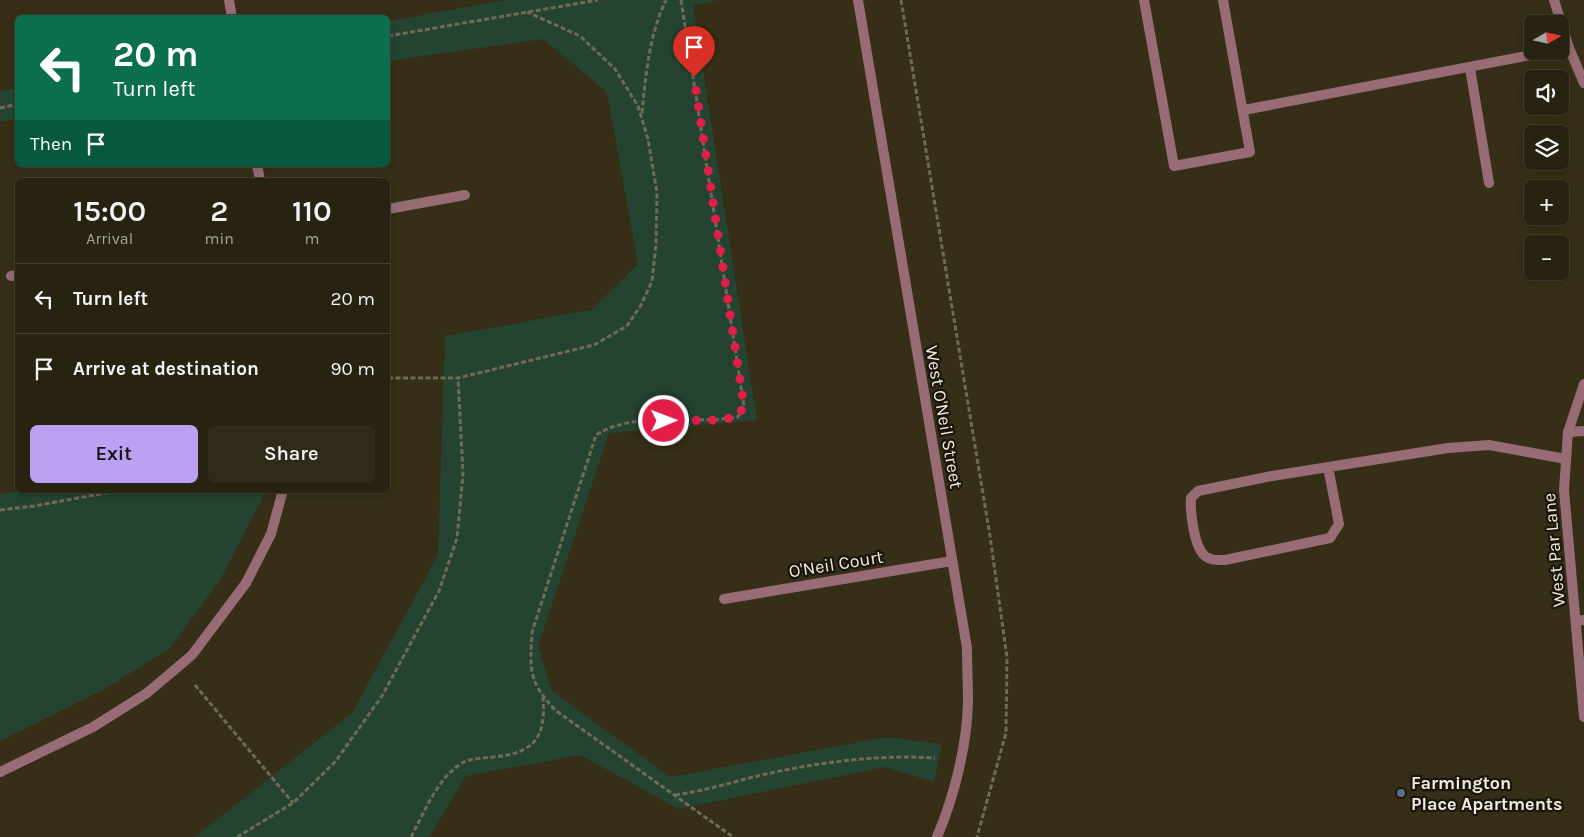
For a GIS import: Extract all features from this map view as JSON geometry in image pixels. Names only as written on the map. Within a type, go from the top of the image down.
[{"type":"street","points":[[229,0],[232,15]]},
{"type":"street","name":"West O'Neil Street","points":[[858,0],[967,648],[968,704],[961,754],[949,808],[937,837]]},
{"type":"street","points":[[1144,0],[1174,166],[1250,152],[1223,0]]},
{"type":"street","points":[[1554,0],[1557,15]]},
{"type":"street","points":[[1244,110],[1524,57]]},
{"type":"street","points":[[1569,58],[1584,83]]},
{"type":"street","points":[[1470,68],[1490,183]]},
{"type":"street","points":[[390,208],[465,195]]},
{"type":"street","name":"West Par Lane","points":[[1584,384],[1568,432],[1564,490],[1580,620],[1584,717]]},
{"type":"street","points":[[1568,432],[1584,431]]},
{"type":"street","points":[[1328,467],[1339,524],[1330,538],[1224,560],[1212,560],[1205,557],[1198,548],[1190,509],[1190,498],[1198,491],[1328,467],[1448,448],[1489,445],[1566,459]]},
{"type":"street","points":[[0,772],[93,727],[147,693],[192,655],[246,583],[271,534],[282,493]]},
{"type":"street","name":"O'Neil Court","points":[[724,599],[952,561]]},
{"type":"path","points":[[390,36],[598,0]]},
{"type":"path","points":[[642,117],[648,55],[657,20],[666,0]]},
{"type":"path","points":[[682,0],[744,406],[738,416],[722,420],[626,422],[608,427],[596,435],[532,632],[530,666],[538,690],[555,710],[733,837]]},
{"type":"path","points":[[901,0],[990,536],[1007,657],[1006,733],[977,837]]},
{"type":"path","points":[[390,378],[458,378],[594,345],[627,326],[641,304],[652,281],[656,244],[657,193],[648,139],[638,106],[615,69],[580,36],[527,12]]},
{"type":"path","points":[[0,108],[15,105]]},
{"type":"path","points":[[237,837],[293,803],[335,762],[382,696],[439,591],[457,538],[463,474],[458,378]]},
{"type":"path","points":[[0,510],[106,493]]},
{"type":"path","points":[[196,685],[293,803]]},
{"type":"path","points":[[411,837],[437,791],[451,773],[464,762],[520,753],[532,745],[541,732],[543,724],[543,696]]},
{"type":"path","points":[[674,795],[715,788],[793,769],[847,761],[902,756],[936,758]]},
{"type":"green space","points":[[505,0],[719,0],[693,5],[757,420],[609,433],[538,646],[552,691],[670,777],[887,737],[942,744],[934,782],[885,767],[679,809],[580,755],[466,776],[429,837],[195,837],[352,713],[438,555],[445,336],[591,310],[638,264],[607,92],[543,39],[390,61],[390,21]]},
{"type":"green space","points":[[15,88],[15,119],[0,122],[0,91]]},
{"type":"green space","points":[[15,492],[263,493],[262,499],[220,580],[170,648],[105,689],[0,741],[0,494]]},
{"type":"place","name":"Farmington Place Apartments","points":[[1401,793]]},
{"type":"route","points":[[664,421],[722,420],[738,416],[744,406],[694,77]]}]
